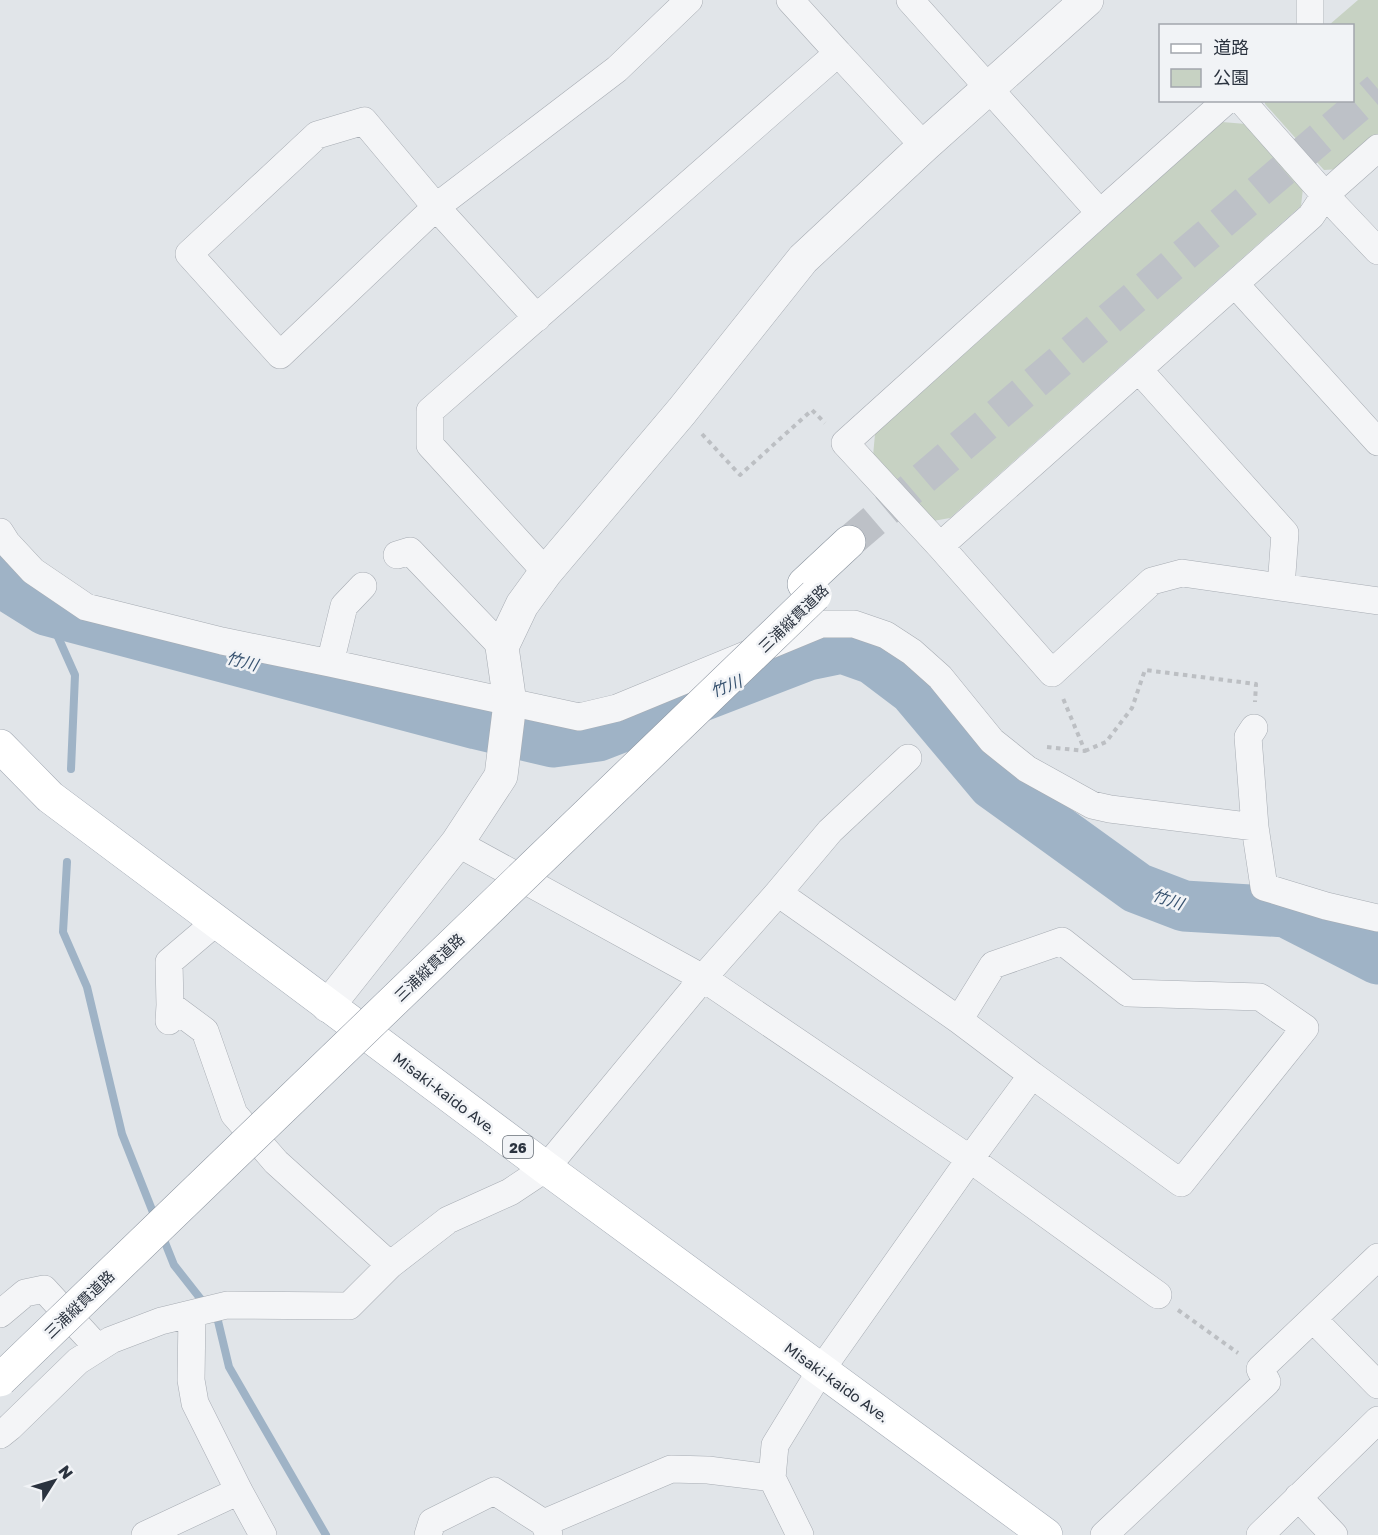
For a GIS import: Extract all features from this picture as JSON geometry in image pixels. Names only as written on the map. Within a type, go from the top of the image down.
[{"type":"main road","name":"三浦縦貫道路","points":[[0,1358],[855,548]]},
{"type":"main road","name":"三浦縦貫道路","points":[[0,1380],[809,590]]},
{"type":"main road","name":"Misaki-kaido Ave.","points":[[0,746],[50,797],[546,1168],[1046,1535]]},
{"type":"street","points":[[537,318],[436,207],[364,121],[317,135],[189,254],[280,355],[436,207],[617,69],[689,0]]},
{"type":"street","points":[[790,0],[924,147]]},
{"type":"street","points":[[910,0],[1100,213]]},
{"type":"street","points":[[328,1006],[457,843],[501,776],[510,703],[502,647],[522,605],[546,572],[681,411],[803,259],[1087,0]]},
{"type":"street","points":[[1310,0],[1310,24]]},
{"type":"street","points":[[546,572],[430,445],[429,411],[838,53]]},
{"type":"street","points":[[1225,102],[845,443],[1052,673],[1152,581],[1182,573],[1378,601]]},
{"type":"street","points":[[1244,102],[1325,195],[1378,250]]},
{"type":"street","points":[[940,546],[1311,216],[1325,195],[1378,148]]},
{"type":"street","points":[[1235,284],[1378,442]]},
{"type":"street","points":[[1139,370],[1285,533],[1281,587]]},
{"type":"street","points":[[0,532],[33,571],[86,607],[222,641],[579,717],[617,708],[821,624],[854,624],[886,635],[912,652],[940,677],[992,741],[1027,769],[1092,805],[1255,827]]},
{"type":"street","points":[[397,555],[410,551],[502,647]]},
{"type":"street","points":[[330,663],[344,606],[363,586]]},
{"type":"street","points":[[1254,728],[1248,737],[1255,827],[1264,887],[1326,906],[1378,918]]},
{"type":"street","points":[[0,1435],[78,1361],[111,1340],[161,1321],[226,1305],[349,1306],[390,1265],[448,1220],[510,1192],[546,1168],[703,978],[830,831],[908,758]]},
{"type":"street","points":[[457,843],[703,978],[970,1159],[1158,1295]]},
{"type":"street","points":[[778,893],[959,1020],[1181,1183],[1305,1028],[1260,997],[1128,993],[1062,941],[993,965],[959,1020]]},
{"type":"street","points":[[216,922],[169,962],[170,1015],[205,1031],[234,1114],[276,1162],[390,1265]]},
{"type":"street","points":[[800,1535],[772,1478],[775,1445],[821,1370],[1032,1075]]},
{"type":"street","points":[[1104,1535],[1267,1382],[1260,1369],[1378,1257]]},
{"type":"street","points":[[0,1314],[25,1293],[44,1289],[98,1348]]},
{"type":"street","points":[[192,1314],[191,1380],[195,1403],[263,1535]]},
{"type":"street","points":[[1313,1319],[1378,1385]]},
{"type":"street","points":[[1260,1535],[1378,1420]]},
{"type":"street","points":[[428,1535],[432,1522],[494,1491],[546,1529],[671,1469],[708,1470],[772,1478]]},
{"type":"street","points":[[146,1535],[239,1491]]},
{"type":"street","points":[[1298,1497],[1334,1535]]},
{"type":"path","points":[[681,411],[740,475],[812,410],[845,443]]},
{"type":"path","points":[[1038,746],[1085,751],[1106,742],[1132,708],[1145,670],[1257,684]]},
{"type":"path","points":[[1052,673],[1085,751]]},
{"type":"path","points":[[1158,1295],[1260,1369]]},
{"type":"green space","points":[[1358,0],[1378,0],[1378,137],[1341,169],[1324,170],[1265,102],[1354,102],[1354,24],[1330,24]]},
{"type":"green space","points":[[1222,122],[1246,124],[1303,188],[1301,206],[950,518],[933,521],[873,456],[875,434]]},
{"type":"waterway","name":"竹川","points":[[0,577],[11,588],[46,610],[553,742],[598,736],[808,655],[842,648],[873,659],[914,690],[993,784],[1137,888],[1184,906],[1286,912],[1378,959]]},
{"type":"waterway","points":[[46,610],[75,675],[71,769]]},
{"type":"waterway","points":[[67,862],[63,932],[87,987],[122,1134],[156,1220]]},
{"type":"waterway","points":[[162,1235],[174,1265],[218,1321],[229,1367],[326,1535]]},
{"type":"tunnel","points":[[849,542],[1378,89]]}]
